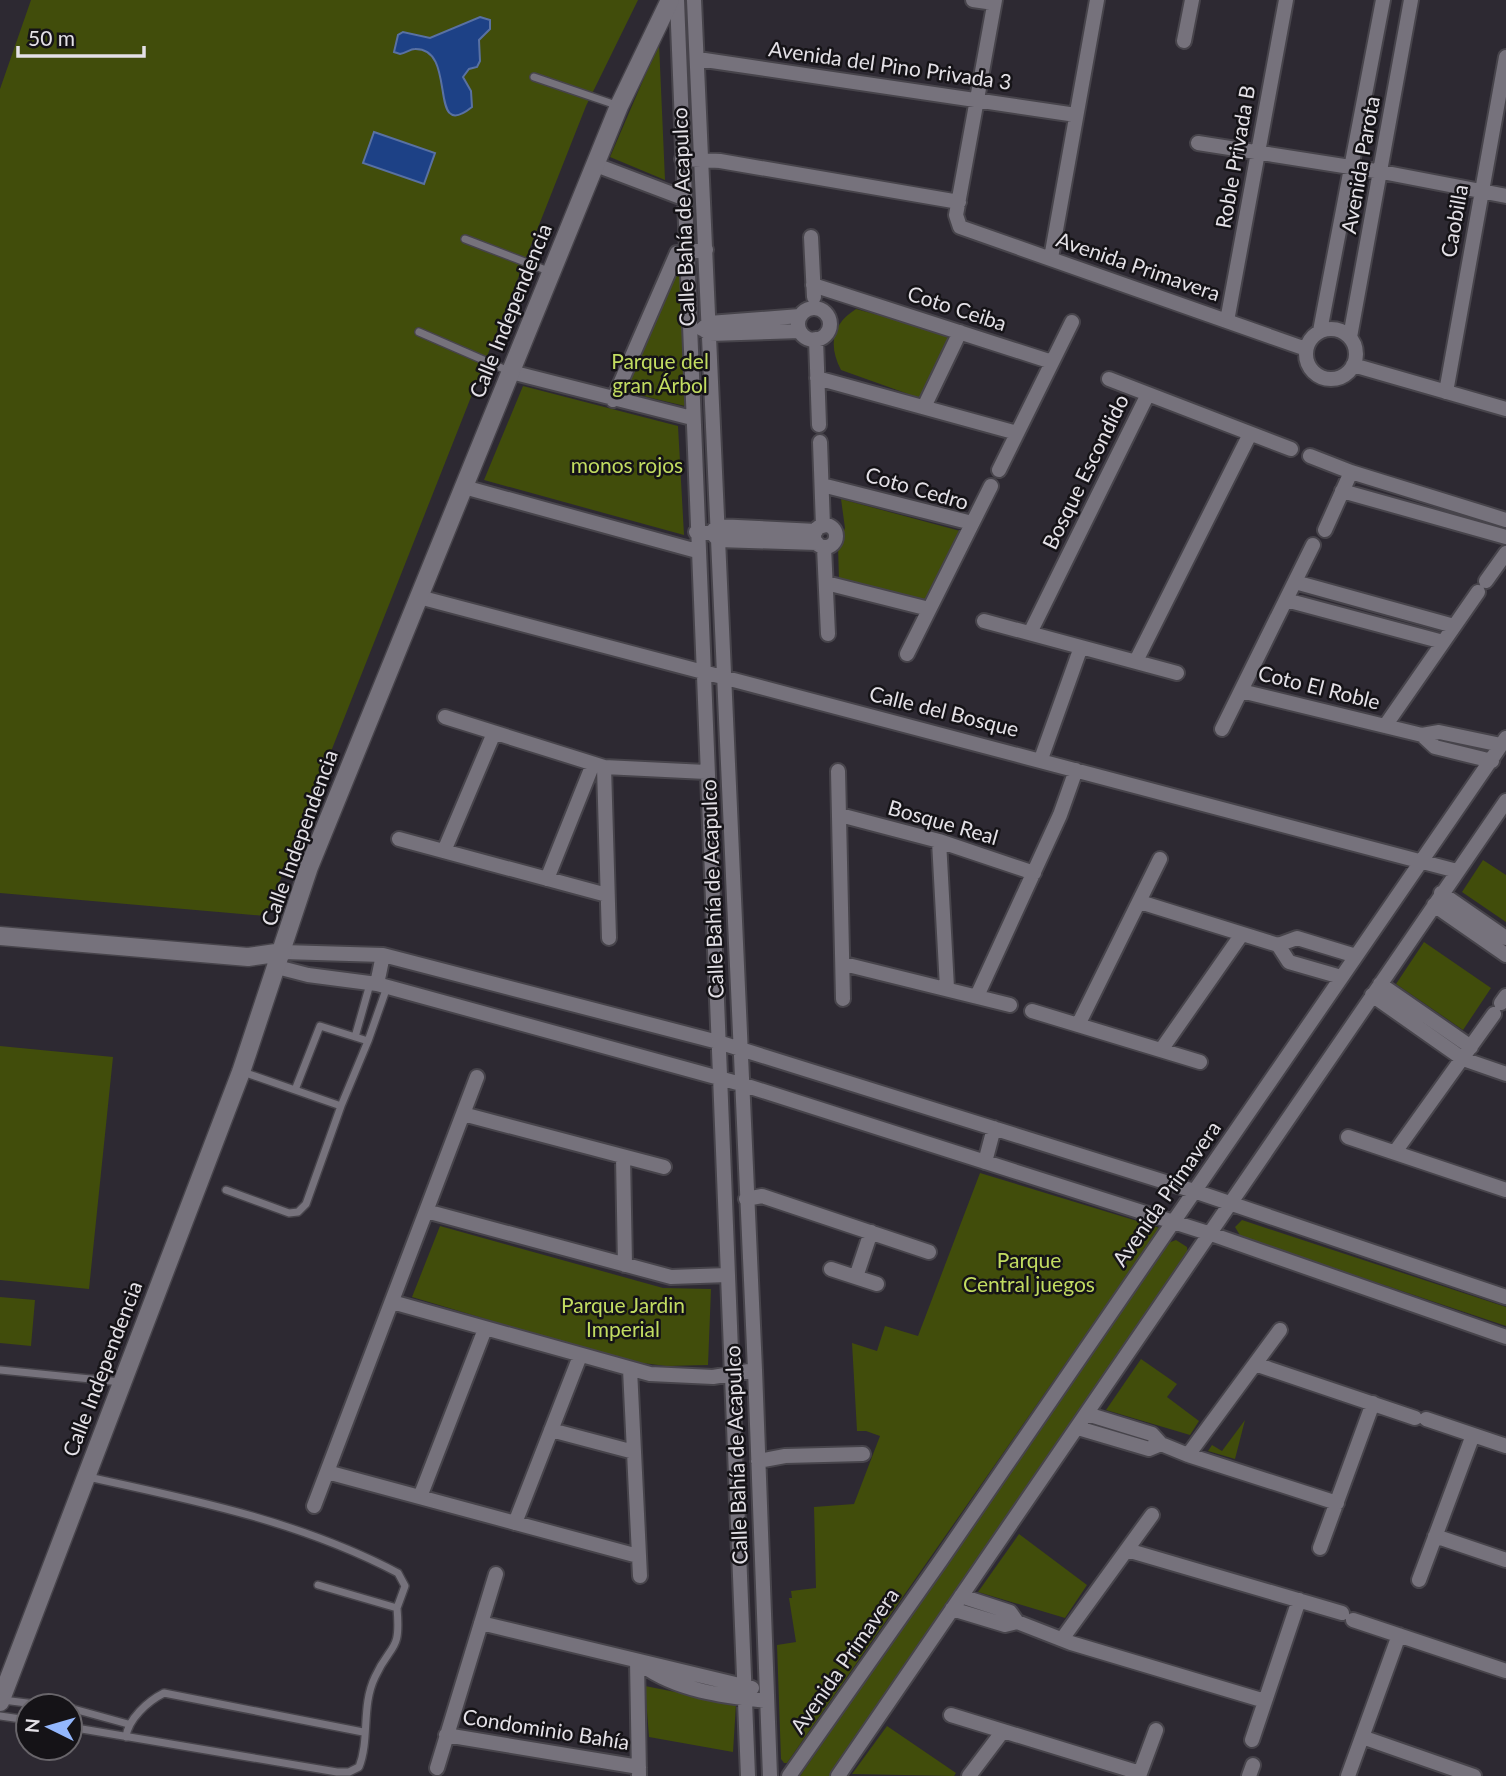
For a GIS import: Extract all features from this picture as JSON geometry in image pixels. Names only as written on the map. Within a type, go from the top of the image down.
[{"type":"street","name":"Calle Independencia","points":[[0,1706],[85,1476],[241,1072],[309,867],[619,106],[670,0]]},
{"type":"street","name":"Calle Bahía de Acapulco","points":[[677,0],[685,251],[702,329],[725,678],[770,1776]]},
{"type":"street","name":"Calle Bahía de Acapulco","points":[[694,0],[706,250],[702,329],[692,418],[748,1776]]},
{"type":"street","points":[[681,159],[702,160],[959,202],[994,2],[973,0]]},
{"type":"street","points":[[1051,258],[1097,0]]},
{"type":"street","points":[[1184,41],[1192,0]]},
{"type":"street","name":"Roble Privada B","points":[[1227,321],[1286,0]]},
{"type":"street","name":"Avenida Parota","points":[[1320,331],[1353,167],[1382,0]]},
{"type":"street","name":"Avenida Parota","points":[[1350,337],[1411,0]]},
{"type":"street","name":"Caobilla","points":[[1446,392],[1506,57]]},
{"type":"street","name":"Avenida del Pino Privada 3","points":[[698,59],[1076,115]]},
{"type":"street","points":[[1198,143],[1353,167],[1506,196]]},
{"type":"street","points":[[596,165],[683,198]]},
{"type":"street","name":"Avenida Primavera","points":[[959,202],[957,222],[960,227],[1306,349]]},
{"type":"street","name":"Coto Ceiba","points":[[811,237],[814,291],[849,295],[1052,362]]},
{"type":"street","points":[[613,400],[677,253],[706,250]]},
{"type":"street","points":[[825,312],[849,295]]},
{"type":"street","points":[[800,324],[812,307],[825,312]]},
{"type":"street","points":[[800,324],[807,338],[816,340],[830,328],[825,312]]},
{"type":"street","points":[[999,470],[1072,322]]},
{"type":"street","points":[[702,329],[800,324]]},
{"type":"street","points":[[1336,329],[1350,337],[1356,351],[1353,365],[1338,378],[1328,379],[1310,369],[1306,349],[1311,338],[1320,331],[1336,329]]},
{"type":"street","points":[[924,407],[960,331]]},
{"type":"street","points":[[816,340],[819,425]]},
{"type":"street","points":[[1353,365],[1506,409]]},
{"type":"street","points":[[511,372],[692,418]]},
{"type":"street","points":[[817,378],[1017,433]]},
{"type":"street","points":[[1109,379],[1148,394]]},
{"type":"street","name":"Bosque Escondido","points":[[1030,634],[1148,394],[1291,449]]},
{"type":"street","points":[[1136,661],[1250,433]]},
{"type":"street","points":[[820,442],[820,537],[826,583],[828,634]]},
{"type":"street","points":[[1310,456],[1351,472],[1506,520]]},
{"type":"street","points":[[1325,530],[1351,472]]},
{"type":"street","name":"Coto Cedro","points":[[822,485],[972,523],[907,654]]},
{"type":"street","points":[[972,523],[990,486]]},
{"type":"street","points":[[464,487],[697,551]]},
{"type":"street","points":[[1342,491],[1506,537]]},
{"type":"street","points":[[696,532],[820,537]]},
{"type":"street","name":"Coto El Roble","points":[[1313,545],[1241,691],[1422,735],[1439,732],[1504,742]]},
{"type":"street","points":[[1385,726],[1506,553]]},
{"type":"street","points":[[1295,582],[1454,626]]},
{"type":"street","points":[[826,583],[929,609]]},
{"type":"street","name":"Calle del Bosque","points":[[419,597],[1041,759],[1457,871]]},
{"type":"street","points":[[1286,600],[1443,642]]},
{"type":"street","points":[[984,621],[1177,673]]},
{"type":"street","points":[[1041,759],[1081,647]]},
{"type":"street","points":[[1222,729],[1241,691]]},
{"type":"street","points":[[445,717],[598,766],[706,772]]},
{"type":"street","points":[[444,851],[494,733]]},
{"type":"street","name":"Coto El Roble","points":[[1422,735],[1435,747],[1492,761]]},
{"type":"street","name":"Avenida Primavera","points":[[789,1776],[1504,742]]},
{"type":"street","points":[[547,879],[598,766]]},
{"type":"street","points":[[598,766],[609,938]]},
{"type":"street","points":[[977,996],[1034,873],[1076,770]]},
{"type":"street","points":[[838,771],[843,999]]},
{"type":"street","points":[[838,1776],[1506,801]]},
{"type":"street","name":"Bosque Real","points":[[839,815],[939,841],[1034,873]]},
{"type":"street","points":[[399,839],[607,895]]},
{"type":"street","points":[[939,841],[947,988]]},
{"type":"street","points":[[1078,1025],[1160,859]]},
{"type":"street","points":[[1438,899],[1506,938]]},
{"type":"street","points":[[1438,899],[1506,955]]},
{"type":"street","points":[[1140,902],[1278,945],[1297,938],[1356,956]]},
{"type":"street","points":[[1161,1050],[1242,934]]},
{"type":"street","points":[[0,936],[280,960],[383,955],[740,1048],[1194,1191],[1506,1297]]},
{"type":"street","points":[[1278,945],[1289,962],[1342,977]]},
{"type":"street","points":[[378,984],[383,955]]},
{"type":"street","points":[[280,960],[308,975],[378,984],[741,1084],[1211,1234],[1506,1336]]},
{"type":"street","points":[[844,964],[1010,1006]]},
{"type":"street","points":[[1376,990],[1467,1053],[1506,1074]]},
{"type":"street","points":[[1395,1152],[1500,1004]]},
{"type":"street","points":[[1032,1011],[1200,1062]]},
{"type":"street","points":[[314,1506],[477,1077]]},
{"type":"street","points":[[463,1114],[664,1167]]},
{"type":"street","points":[[985,1162],[994,1128]]},
{"type":"street","points":[[1348,1137],[1506,1190]]},
{"type":"street","points":[[623,1157],[625,1265]]},
{"type":"street","points":[[746,1199],[762,1196],[929,1251]]},
{"type":"street","points":[[426,1211],[685,1279],[728,1275]]},
{"type":"street","points":[[856,1277],[871,1232]]},
{"type":"street","points":[[831,1269],[877,1284]]},
{"type":"street","points":[[392,1302],[580,1356],[671,1377],[732,1375],[755,1370]]},
{"type":"street","points":[[419,1497],[485,1329]]},
{"type":"street","points":[[1188,1455],[1280,1331]]},
{"type":"street","points":[[515,1523],[580,1356]]},
{"type":"street","points":[[1255,1364],[1506,1446]]},
{"type":"street","points":[[630,1369],[639,1576]]},
{"type":"street","points":[[1320,1548],[1373,1403]]},
{"type":"street","points":[[1087,1414],[1152,1434],[1161,1444],[1188,1455],[1337,1503]]},
{"type":"street","points":[[1078,1428],[1149,1448],[1161,1444]]},
{"type":"street","points":[[551,1430],[634,1452]]},
{"type":"street","points":[[1419,1580],[1473,1435]]},
{"type":"street","points":[[758,1461],[785,1456],[863,1454]]},
{"type":"street","points":[[327,1472],[638,1556]]},
{"type":"street","points":[[1062,1639],[1152,1516]]},
{"type":"street","points":[[1435,1536],[1506,1560]]},
{"type":"street","points":[[1127,1550],[1347,1616],[1506,1671]]},
{"type":"street","name":"Condominio Bahía","points":[[437,1768],[496,1574]]},
{"type":"street","points":[[740,1580],[762,1578]]},
{"type":"street","points":[[961,1596],[1010,1612],[1017,1622],[1062,1639],[1265,1700]]},
{"type":"street","points":[[1252,1740],[1299,1601]]},
{"type":"street","points":[[952,1609],[1005,1625],[1017,1622]]},
{"type":"street","points":[[481,1623],[637,1661],[745,1693],[766,1695]]},
{"type":"street","points":[[1348,1776],[1399,1635]]},
{"type":"street","name":"Condominio Bahía","points":[[446,1735],[639,1772],[637,1661]]},
{"type":"street","points":[[951,1715],[1140,1774],[1156,1730]]},
{"type":"street","points":[[970,1776],[1003,1731]]},
{"type":"street","points":[[1362,1737],[1475,1776]]},
{"type":"lane","points":[[534,77],[619,106]]},
{"type":"lane","points":[[465,239],[552,272]]},
{"type":"lane","points":[[419,332],[511,372]]},
{"type":"lane","points":[[355,1037],[378,984]]},
{"type":"lane","points":[[226,1190],[289,1213],[298,1212],[306,1204],[341,1106],[368,1041],[378,984]]},
{"type":"lane","points":[[295,1090],[320,1026],[368,1041]]},
{"type":"lane","points":[[241,1072],[341,1106]]},
{"type":"lane","points":[[0,1370],[122,1382]]},
{"type":"lane","points":[[84,1730],[348,1772],[359,1767],[364,1754],[363,1732],[374,1677],[397,1645],[397,1608],[404,1586],[398,1573],[318,1535],[200,1502],[85,1476]]},
{"type":"lane","points":[[318,1585],[397,1608]]},
{"type":"lane","points":[[126,1737],[128,1724],[151,1700],[164,1693],[363,1732]]},
{"type":"lane","points":[[84,1712],[128,1724]]},
{"type":"green space","points":[[31,0],[638,0],[586,106],[266,916],[0,893],[0,89]]},
{"type":"green space","points":[[659,43],[665,180],[610,157]]},
{"type":"green space","name":"Parque del gran Árbol","points":[[680,261],[685,406],[626,392]]},
{"type":"green space","points":[[856,309],[954,335],[925,400],[841,370],[834,352],[835,336],[842,321]]},
{"type":"green space","name":"monos rojos","points":[[523,386],[678,426],[684,535],[484,480]]},
{"type":"green space","points":[[841,499],[964,532],[933,605],[839,580],[838,545],[845,528]]},
{"type":"green space","points":[[1483,860],[1506,875],[1506,922],[1462,892]]},
{"type":"green space","points":[[1424,942],[1491,988],[1463,1030],[1396,984]]},
{"type":"green space","points":[[0,1046],[113,1057],[89,1289],[0,1280]]},
{"type":"green space","name":"Parque Central juegos","points":[[980,1173],[1160,1228],[787,1763],[784,1763],[781,1759],[777,1645],[796,1642],[789,1598],[792,1598],[791,1591],[816,1588],[814,1507],[854,1504],[880,1436],[857,1431],[852,1343],[877,1351],[885,1326],[918,1336]]},
{"type":"green space","points":[[1242,1220],[1506,1307],[1506,1326],[1241,1237],[1235,1227]]},
{"type":"green space","name":"Parque Jardin Imperial","points":[[440,1226],[663,1288],[711,1289],[708,1365],[666,1366],[627,1361],[412,1297]]},
{"type":"green space","points":[[1176,1240],[1187,1247],[1188,1257],[830,1776],[800,1776],[1168,1243]]},
{"type":"green space","points":[[0,1297],[35,1300],[31,1346],[0,1343]]},
{"type":"green space","points":[[1141,1359],[1177,1384],[1167,1397],[1199,1421],[1190,1435],[1106,1410]]},
{"type":"green space","points":[[1245,1420],[1235,1459],[1208,1451],[1212,1445],[1222,1451]]},
{"type":"green space","points":[[1019,1534],[1087,1585],[1065,1618],[978,1592]]},
{"type":"green space","points":[[645,1686],[736,1704],[733,1752],[649,1737]]},
{"type":"green space","points":[[887,1726],[956,1773],[954,1776],[852,1774]]},
{"type":"water","points":[[480,17],[490,20],[490,29],[479,40],[480,61],[477,67],[469,69],[463,77],[471,91],[472,107],[458,115],[450,113],[445,105],[436,63],[428,53],[415,49],[400,54],[394,52],[398,35],[403,32],[430,38]]},
{"type":"water","points":[[374,132],[435,153],[424,184],[363,163]]}]
